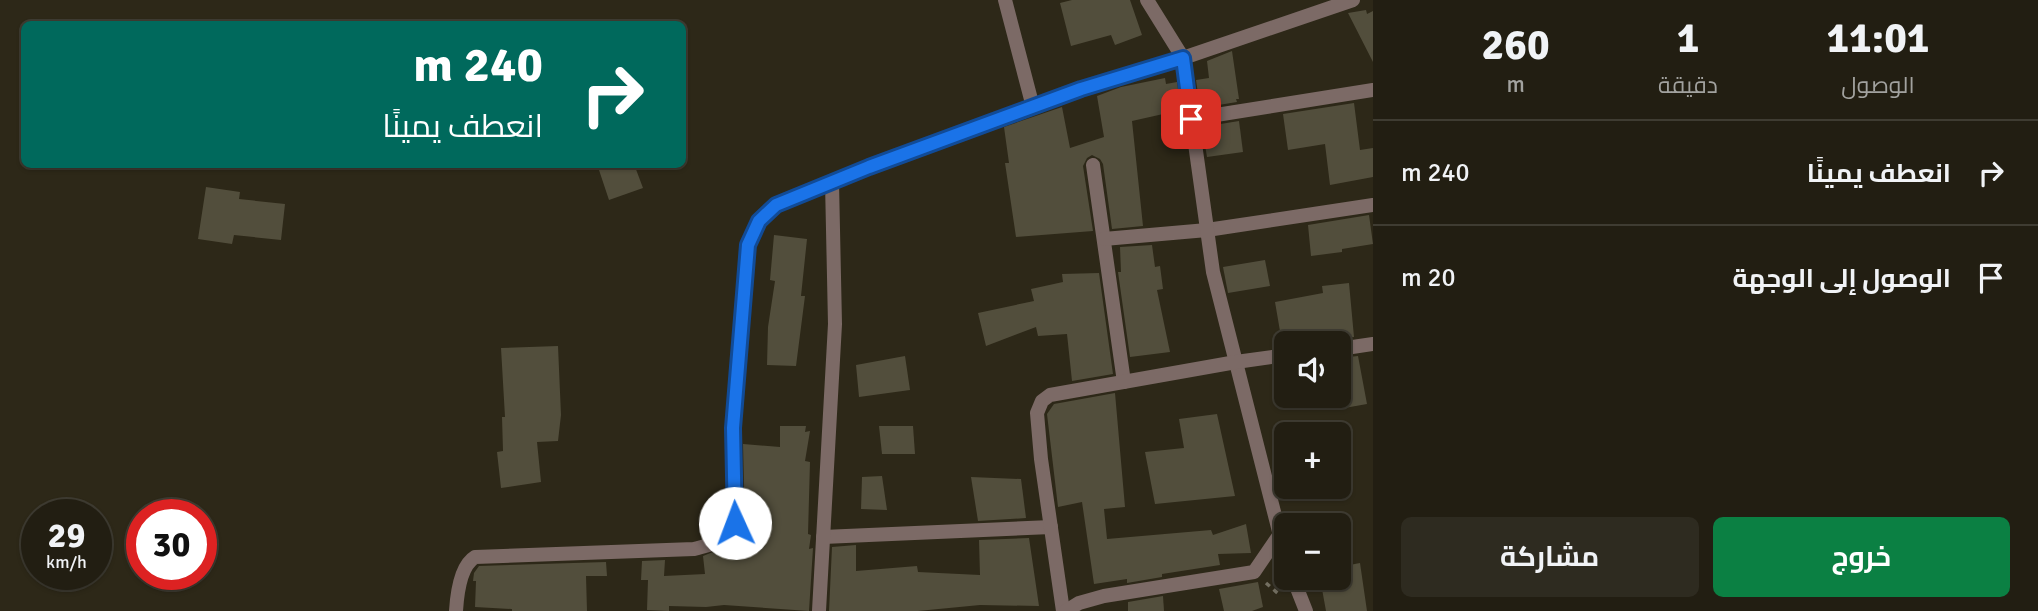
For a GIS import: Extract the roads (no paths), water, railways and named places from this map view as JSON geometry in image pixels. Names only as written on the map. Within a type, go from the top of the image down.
[{"type":"street","points":[[1005,0],[1033,107]]},
{"type":"street","points":[[1147,0],[1183,58],[1213,272],[1275,513]]},
{"type":"street","points":[[456,611],[457,595],[468,561],[475,556],[694,549],[721,541],[732,533],[735,523],[733,428],[748,245],[759,221],[776,205],[1081,89],[1183,58],[1353,0]]},
{"type":"street","points":[[1191,119],[1373,90]]},
{"type":"street","points":[[1093,165],[1124,382]]},
{"type":"street","points":[[819,611],[835,324],[832,182]]},
{"type":"street","points":[[1104,239],[1207,230],[1373,205]]},
{"type":"street","points":[[1351,347],[1373,344]]},
{"type":"street","points":[[1274,357],[1050,395],[1042,401],[1037,413],[1064,611],[1079,603],[1104,596],[1254,572],[1274,543]]},
{"type":"street","points":[[823,537],[1051,527]]},
{"type":"street","points":[[1298,590],[1306,611]]}]
